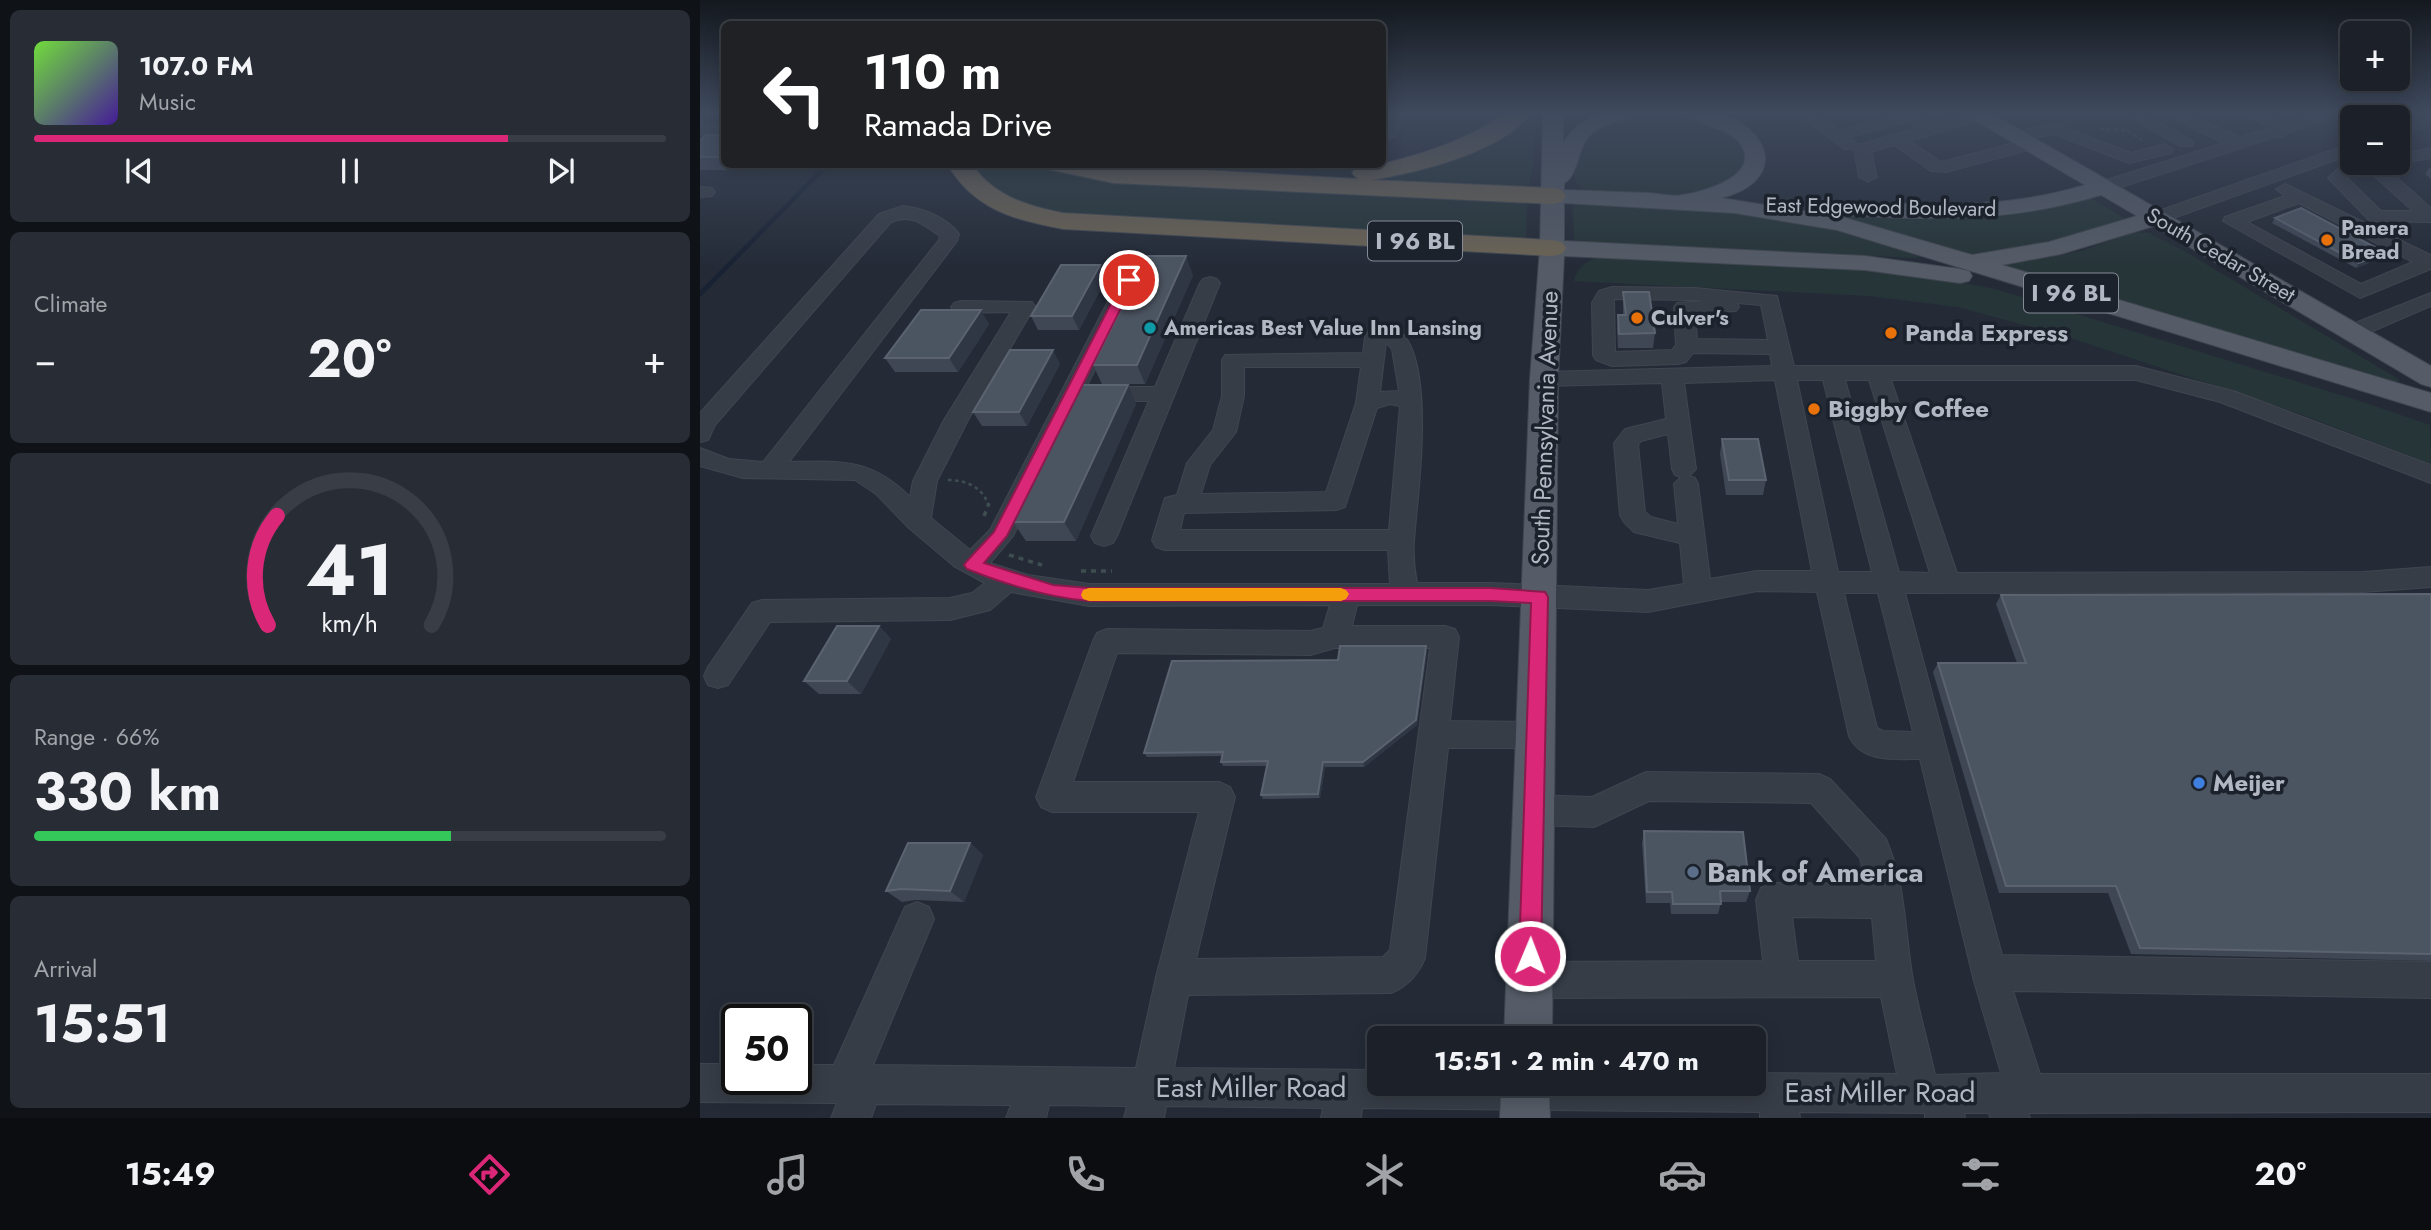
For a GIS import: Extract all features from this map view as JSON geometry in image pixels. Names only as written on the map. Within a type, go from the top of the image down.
[{"type":"highway","points":[[1270,183],[1377,172],[1409,164]]},
{"type":"highway","name":"I 96 BL","points":[[962,168],[972,184],[996,201],[1027,213],[1063,221],[1552,248]]},
{"type":"highway","name":"I 96 BL","points":[[1077,168],[1113,175],[1553,196]]},
{"type":"main road","name":"South Pennsylvania Avenue","points":[[1528,1026],[1544,379],[1552,248],[1553,164]]},
{"type":"main road","points":[[1553,196],[1565,164]]},
{"type":"main road","points":[[1665,202],[1712,195],[1731,188],[1748,175],[1754,164]]},
{"type":"main road","name":"South Cedar Street","points":[[2064,164],[2431,378]]},
{"type":"main road","name":"East Edgewood Boulevard","points":[[1706,204],[1972,212],[2042,204],[2103,187]]},
{"type":"main road","name":"I 96 BL","points":[[1553,196],[1706,204],[1830,221],[2431,403]]},
{"type":"main road","points":[[1865,263],[1970,262],[2052,249],[2156,218]]},
{"type":"main road","name":"I 96 BL","points":[[1552,248],[1865,263],[1952,275],[2030,292],[2431,418]]},
{"type":"street","points":[[1865,164],[1868,177]]},
{"type":"street","points":[[1933,164],[1937,167],[1954,164]]},
{"type":"street","name":"East Edgewood Boulevard","points":[[2103,187],[2174,164]]},
{"type":"street","points":[[2195,164],[2188,170],[2195,179],[2230,191]]},
{"type":"street","points":[[2156,218],[2306,164]]},
{"type":"street","points":[[2378,164],[2348,169],[2337,178],[2376,217],[2430,217],[2379,164]]},
{"type":"street","points":[[2265,179],[2430,263]]},
{"type":"street","points":[[2300,197],[2232,221],[2360,292],[2430,263]]},
{"type":"street","points":[[700,434],[705,422],[885,218],[904,211],[923,215],[950,234],[948,241],[770,470]]},
{"type":"street","points":[[2369,232],[2431,234]]},
{"type":"street","points":[[972,565],[999,536],[1129,280]]},
{"type":"street","points":[[1104,536],[1210,283]]},
{"type":"street","points":[[1728,302],[1629,292],[1613,303],[1612,338],[1615,352],[1662,353],[1677,360],[1784,373],[2115,372],[2159,377],[2228,397],[2431,474]]},
{"type":"street","points":[[2352,331],[2431,299]]},
{"type":"street","points":[[1698,590],[1678,424],[1677,360],[1684,307],[1770,300],[1827,582],[1835,606],[1864,736],[1878,746],[1932,746]]},
{"type":"street","points":[[1728,302],[1734,346]]},
{"type":"street","points":[[918,521],[925,481],[1025,306],[961,307]]},
{"type":"street","points":[[1401,540],[1165,540],[1174,503],[1336,501],[1367,402],[1376,337],[1379,331],[1387,331],[1402,347],[1412,401],[1400,564],[1405,594]]},
{"type":"street","points":[[1544,379],[1677,360],[1734,346],[1781,347]]},
{"type":"street","points":[[1186,503],[1199,463],[1224,432],[1233,396],[1233,360],[1373,359]]},
{"type":"street","points":[[1832,373],[2011,1049],[2012,1101]]},
{"type":"street","points":[[1878,373],[1947,584]]},
{"type":"street","points":[[1071,394],[1163,394]]},
{"type":"street","points":[[1367,402],[1390,397],[1412,401]]},
{"type":"street","points":[[1678,424],[1633,435],[1626,443],[1633,515],[1643,525],[1693,537]]},
{"type":"street","points":[[700,456],[713,464],[734,469],[837,470],[864,474],[874,479],[918,521],[972,565],[1008,579],[1053,591],[1089,595],[1405,594],[1648,601],[1757,581],[1947,584],[2363,582],[2431,577]]},
{"type":"street","points":[[718,676],[762,611],[950,609],[980,602],[1008,579]]},
{"type":"street","points":[[1335,637],[1346,594]]},
{"type":"street","points":[[1147,1103],[1174,976],[1219,797],[1052,797],[1107,641],[1310,643],[1335,637],[1445,637],[1407,958],[1391,975],[1174,976]]},
{"type":"street","points":[[1434,734],[1535,735]]},
{"type":"street","points":[[1532,810],[1594,812],[1646,786],[1819,789],[1874,850],[1888,901],[1895,979],[1935,1102]]},
{"type":"street","points":[[1529,980],[1783,979],[1773,900],[1888,901]]},
{"type":"street","points":[[854,1096],[917,919]]},
{"type":"street","points":[[1990,973],[2431,980]]},
{"type":"street","name":"East Miller Road","points":[[700,1083],[854,1096],[1147,1103],[1343,1102],[1525,1097],[1778,1105],[2431,1093]]},
{"type":"lane","points":[[2246,229],[2300,208],[2309,209],[2377,244],[2402,248]]},
{"type":"lane","points":[[1783,979],[1895,979]]},
{"type":"shaded area","points":[[1412,164],[1533,164],[1528,189],[1355,179],[1392,173]]},
{"type":"shaded area","points":[[1575,164],[1744,164],[1744,167],[1731,180],[1715,188],[1696,193],[1657,196],[1587,191],[1576,183],[1573,170]]},
{"type":"shaded area","points":[[973,168],[1049,168],[1096,179],[1527,202],[1526,237],[1517,239],[1064,214],[1012,198]]},
{"type":"shaded area","points":[[2090,197],[2127,220],[2055,242],[1971,255],[1819,212],[1943,217]]},
{"type":"shaded area","points":[[1587,203],[1722,211],[1822,224],[1923,255],[1916,258],[1574,242],[1573,205]]},
{"type":"shaded area","points":[[2133,232],[2149,233],[2186,252],[2400,380],[2395,383],[2002,265],[2082,251]]},
{"type":"shaded area","points":[[1605,257],[1850,269],[1947,280],[1995,289],[2430,425],[2431,464],[2303,415],[2071,338],[1958,307],[1870,296],[1574,281],[1585,264]]},
{"type":"building","name":"Panera Bread","points":[[2301,208],[2386,253],[2359,263],[2275,218]]},
{"type":"building","points":[[1148,256],[1186,256],[1137,365],[1093,365]]},
{"type":"building","points":[[1061,265],[1100,265],[1072,316],[1031,316]]},
{"type":"building","points":[[1623,292],[1649,292],[1655,333],[1619,334],[1618,315],[1626,315]]},
{"type":"building","points":[[921,310],[981,310],[949,358],[885,358]]},
{"type":"building","points":[[1010,350],[1053,350],[1019,412],[973,412]]},
{"type":"building","points":[[1082,385],[1128,385],[1064,522],[1013,522]]},
{"type":"building","points":[[1722,439],[1758,439],[1766,480],[1729,480]]},
{"type":"building","name":"Meijer","points":[[2431,594],[2431,954],[2140,948],[2116,886],[2006,886],[1938,663],[2026,663],[2001,595]]},
{"type":"building","points":[[837,626],[879,626],[847,681],[804,681]]},
{"type":"building","points":[[1340,646],[1426,646],[1416,720],[1363,762],[1323,762],[1318,794],[1261,795],[1268,761],[1221,762],[1223,752],[1144,753],[1172,661],[1338,660]]},
{"type":"building","name":"Bank of America","points":[[1644,831],[1743,832],[1750,891],[1720,891],[1721,904],[1673,904],[1672,892],[1647,892]]},
{"type":"building","points":[[908,843],[970,843],[950,891],[886,891]]},
{"type":"waterway","points":[[707,287],[824,168]]},
{"type":"waterway","points":[[700,294],[707,287]]},
{"type":"slow traffic","points":[[1089,595],[1341,594]]},
{"type":"place","name":"Panera Bread","points":[[2327,240]]},
{"type":"place","name":"Culver's","points":[[1637,318]]},
{"type":"place","name":"Americas Best Value Inn Lansing","points":[[1150,328]]},
{"type":"place","name":"Panda Express","points":[[1891,333]]},
{"type":"place","name":"Biggby Coffee","points":[[1814,409]]},
{"type":"place","name":"Meijer","points":[[2199,783]]},
{"type":"place","name":"Bank of America","points":[[1693,872]]},
{"type":"route","points":[[1129,280],[999,536],[972,565],[1008,579],[1053,591],[1089,595],[1490,594],[1540,597],[1530,956]]}]
